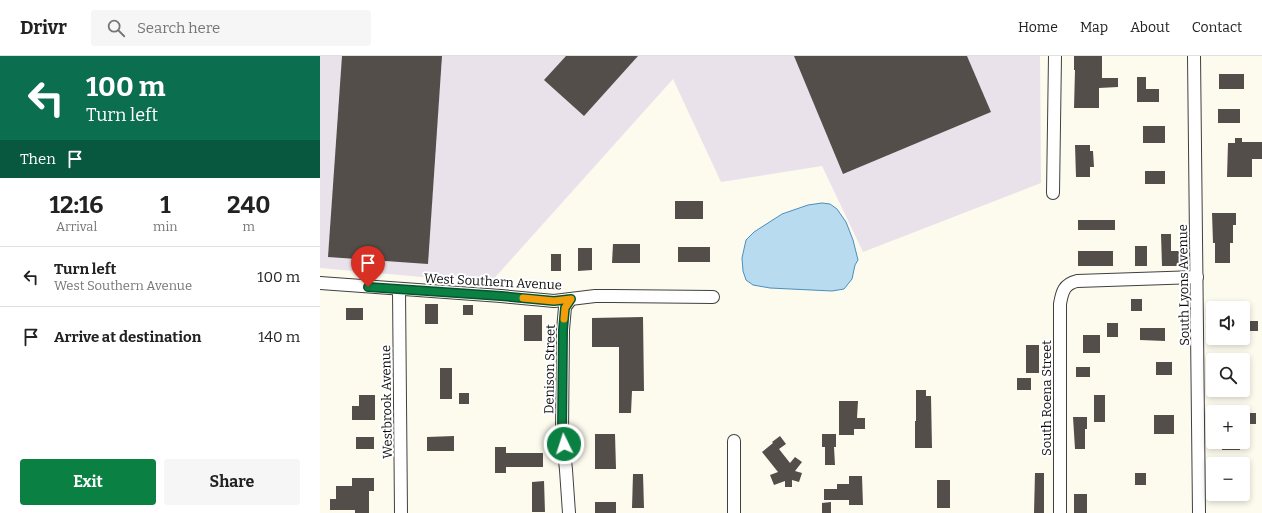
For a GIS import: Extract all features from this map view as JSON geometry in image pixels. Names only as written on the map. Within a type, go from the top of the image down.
[{"type":"street","points":[[1053,193],[1055,56]]},
{"type":"street","name":"South Lyons Avenue","points":[[1194,56],[1199,513]]},
{"type":"street","name":"South Roena Street","points":[[1060,513],[1060,304],[1066,285],[1070,282],[1088,280],[1197,277]]},
{"type":"street","name":"West Southern Avenue","points":[[320,283],[554,301],[612,296],[713,297]]},
{"type":"street","name":"Westbrook Avenue","points":[[399,290],[401,513]]},
{"type":"street","name":"Denison Street","points":[[569,513],[562,431],[563,330],[565,308],[571,299]]},
{"type":"street","points":[[734,441],[734,513]]},
{"type":"shaded area","points":[[320,56],[1040,56],[1041,183],[863,252],[822,166],[721,182],[673,79],[490,283],[320,268]]},
{"type":"water","points":[[822,203],[830,204],[837,209],[846,222],[853,240],[858,260],[855,265],[852,279],[844,289],[832,291],[770,288],[753,285],[746,280],[743,271],[742,258],[746,240],[754,232],[782,214],[808,205]]},
{"type":"building","points":[[342,56],[442,56],[428,264],[328,257]]},
{"type":"building","points":[[566,56],[638,56],[584,116],[544,80]]},
{"type":"building","points":[[794,56],[967,56],[991,112],[843,174]]},
{"type":"building","points":[[1074,56],[1102,56],[1102,78],[1118,78],[1118,87],[1099,88],[1099,108],[1074,108]]},
{"type":"building","points":[[1219,74],[1244,74],[1244,89],[1219,89]]},
{"type":"building","points":[[1137,77],[1146,77],[1146,89],[1159,89],[1159,102],[1137,102]]},
{"type":"building","points":[[1218,109],[1240,109],[1240,123],[1218,123]]},
{"type":"building","points":[[1143,126],[1165,126],[1165,143],[1143,143]]},
{"type":"building","points":[[1235,138],[1242,138],[1242,142],[1262,142],[1262,159],[1252,159],[1252,177],[1227,177],[1228,143],[1235,143]]},
{"type":"building","points":[[1075,145],[1090,145],[1090,151],[1093,151],[1094,167],[1090,167],[1090,177],[1076,177]]},
{"type":"building","points":[[1145,171],[1165,171],[1165,184],[1145,184]]},
{"type":"building","points":[[675,201],[703,201],[703,219],[675,219]]},
{"type":"building","points":[[1212,213],[1236,213],[1236,225],[1233,225],[1233,243],[1230,243],[1230,263],[1215,263]]},
{"type":"building","points":[[1078,220],[1115,220],[1115,230],[1078,230]]},
{"type":"building","points":[[1161,234],[1171,234],[1171,251],[1180,251],[1180,266],[1162,266]]},
{"type":"building","points":[[613,244],[640,244],[640,263],[612,263]]},
{"type":"building","points":[[1135,246],[1147,246],[1147,266],[1135,266]]},
{"type":"building","points":[[678,247],[710,247],[710,262],[678,262]]},
{"type":"building","points":[[578,248],[592,248],[592,270],[578,271]]},
{"type":"building","points":[[1078,251],[1113,251],[1113,266],[1078,266]]},
{"type":"building","points":[[551,254],[561,254],[561,271],[551,271]]},
{"type":"building","points":[[1131,299],[1142,299],[1142,311],[1131,311]]},
{"type":"building","points":[[425,304],[438,304],[438,324],[425,324]]},
{"type":"building","points":[[463,305],[473,305],[473,315],[463,315]]},
{"type":"building","points":[[346,308],[363,308],[363,320],[346,320]]},
{"type":"building","points":[[524,315],[542,315],[542,341],[524,341]]},
{"type":"building","points":[[643,317],[644,391],[632,391],[631,413],[619,413],[619,347],[592,347],[592,318]]},
{"type":"building","points":[[1250,321],[1258,321],[1258,331],[1250,331]]},
{"type":"building","points":[[1107,323],[1118,323],[1118,337],[1107,337]]},
{"type":"building","points":[[1140,328],[1165,328],[1165,341],[1140,340]]},
{"type":"building","points":[[1083,335],[1100,335],[1100,353],[1083,353]]},
{"type":"building","points":[[1026,345],[1039,345],[1039,373],[1026,373]]},
{"type":"building","points":[[1156,362],[1172,362],[1172,375],[1156,375]]},
{"type":"building","points":[[1076,367],[1090,367],[1090,377],[1076,377]]},
{"type":"building","points":[[440,368],[452,368],[452,399],[440,399]]},
{"type":"building","points":[[1017,378],[1031,378],[1031,390],[1017,390]]},
{"type":"building","points":[[916,390],[926,390],[926,396],[931,396],[932,448],[915,448]]},
{"type":"building","points":[[459,393],[469,393],[469,404],[459,404]]},
{"type":"building","points":[[359,395],[375,395],[375,420],[352,420],[352,406],[359,406]]},
{"type":"building","points":[[1094,395],[1105,395],[1105,422],[1094,422]]},
{"type":"building","points":[[839,401],[858,401],[857,418],[865,418],[865,429],[854,429],[854,435],[839,435]]},
{"type":"building","points":[[1250,413],[1256,413],[1256,424],[1250,424]]},
{"type":"building","points":[[1154,415],[1174,415],[1174,434],[1154,434]]},
{"type":"building","points":[[1073,417],[1087,417],[1087,429],[1085,429],[1085,449],[1075,449]]},
{"type":"building","points":[[595,434],[615,434],[616,469],[595,469]]},
{"type":"building","points":[[822,434],[836,434],[836,447],[834,447],[835,465],[825,465],[825,447],[822,447]]},
{"type":"building","points":[[454,436],[454,451],[427,451],[427,437]]},
{"type":"building","points":[[780,436],[786,444],[779,449],[790,463],[795,457],[802,462],[795,471],[802,473],[799,482],[792,480],[792,487],[785,487],[785,481],[774,485],[770,475],[778,472],[762,452]]},
{"type":"building","points":[[356,437],[374,437],[374,449],[356,449]]},
{"type":"building","points":[[495,447],[506,447],[506,453],[543,453],[543,467],[506,467],[506,473],[495,473]]},
{"type":"building","points":[[1222,449],[1240,449],[1240,450]]},
{"type":"building","points":[[1035,473],[1044,473],[1044,513],[1034,513]]},
{"type":"building","points":[[1135,473],[1146,473],[1146,485],[1135,485]]},
{"type":"building","points":[[633,474],[643,474],[644,508],[632,508]]},
{"type":"building","points":[[849,476],[862,476],[863,505],[849,505],[849,500],[824,500],[824,489],[837,489],[837,484],[849,484]]},
{"type":"building","points":[[352,478],[374,478],[374,491],[369,491],[369,513],[355,513],[355,510],[330,510],[330,499],[336,499],[336,486],[352,486]]},
{"type":"building","points":[[937,480],[950,480],[950,508],[937,508]]},
{"type":"building","points":[[544,481],[545,512],[532,512],[532,482]]},
{"type":"building","points":[[1074,494],[1087,494],[1087,513],[1074,513]]},
{"type":"building","points":[[595,502],[616,502],[616,513],[595,513]]},
{"type":"building","points":[[831,502],[831,513],[822,513],[822,503]]},
{"type":"slow traffic","points":[[523,298],[554,301],[571,299],[565,308],[564,319]]},
{"type":"route","points":[[368,287],[554,301],[571,299],[565,308],[563,330],[562,431],[564,444]]}]
